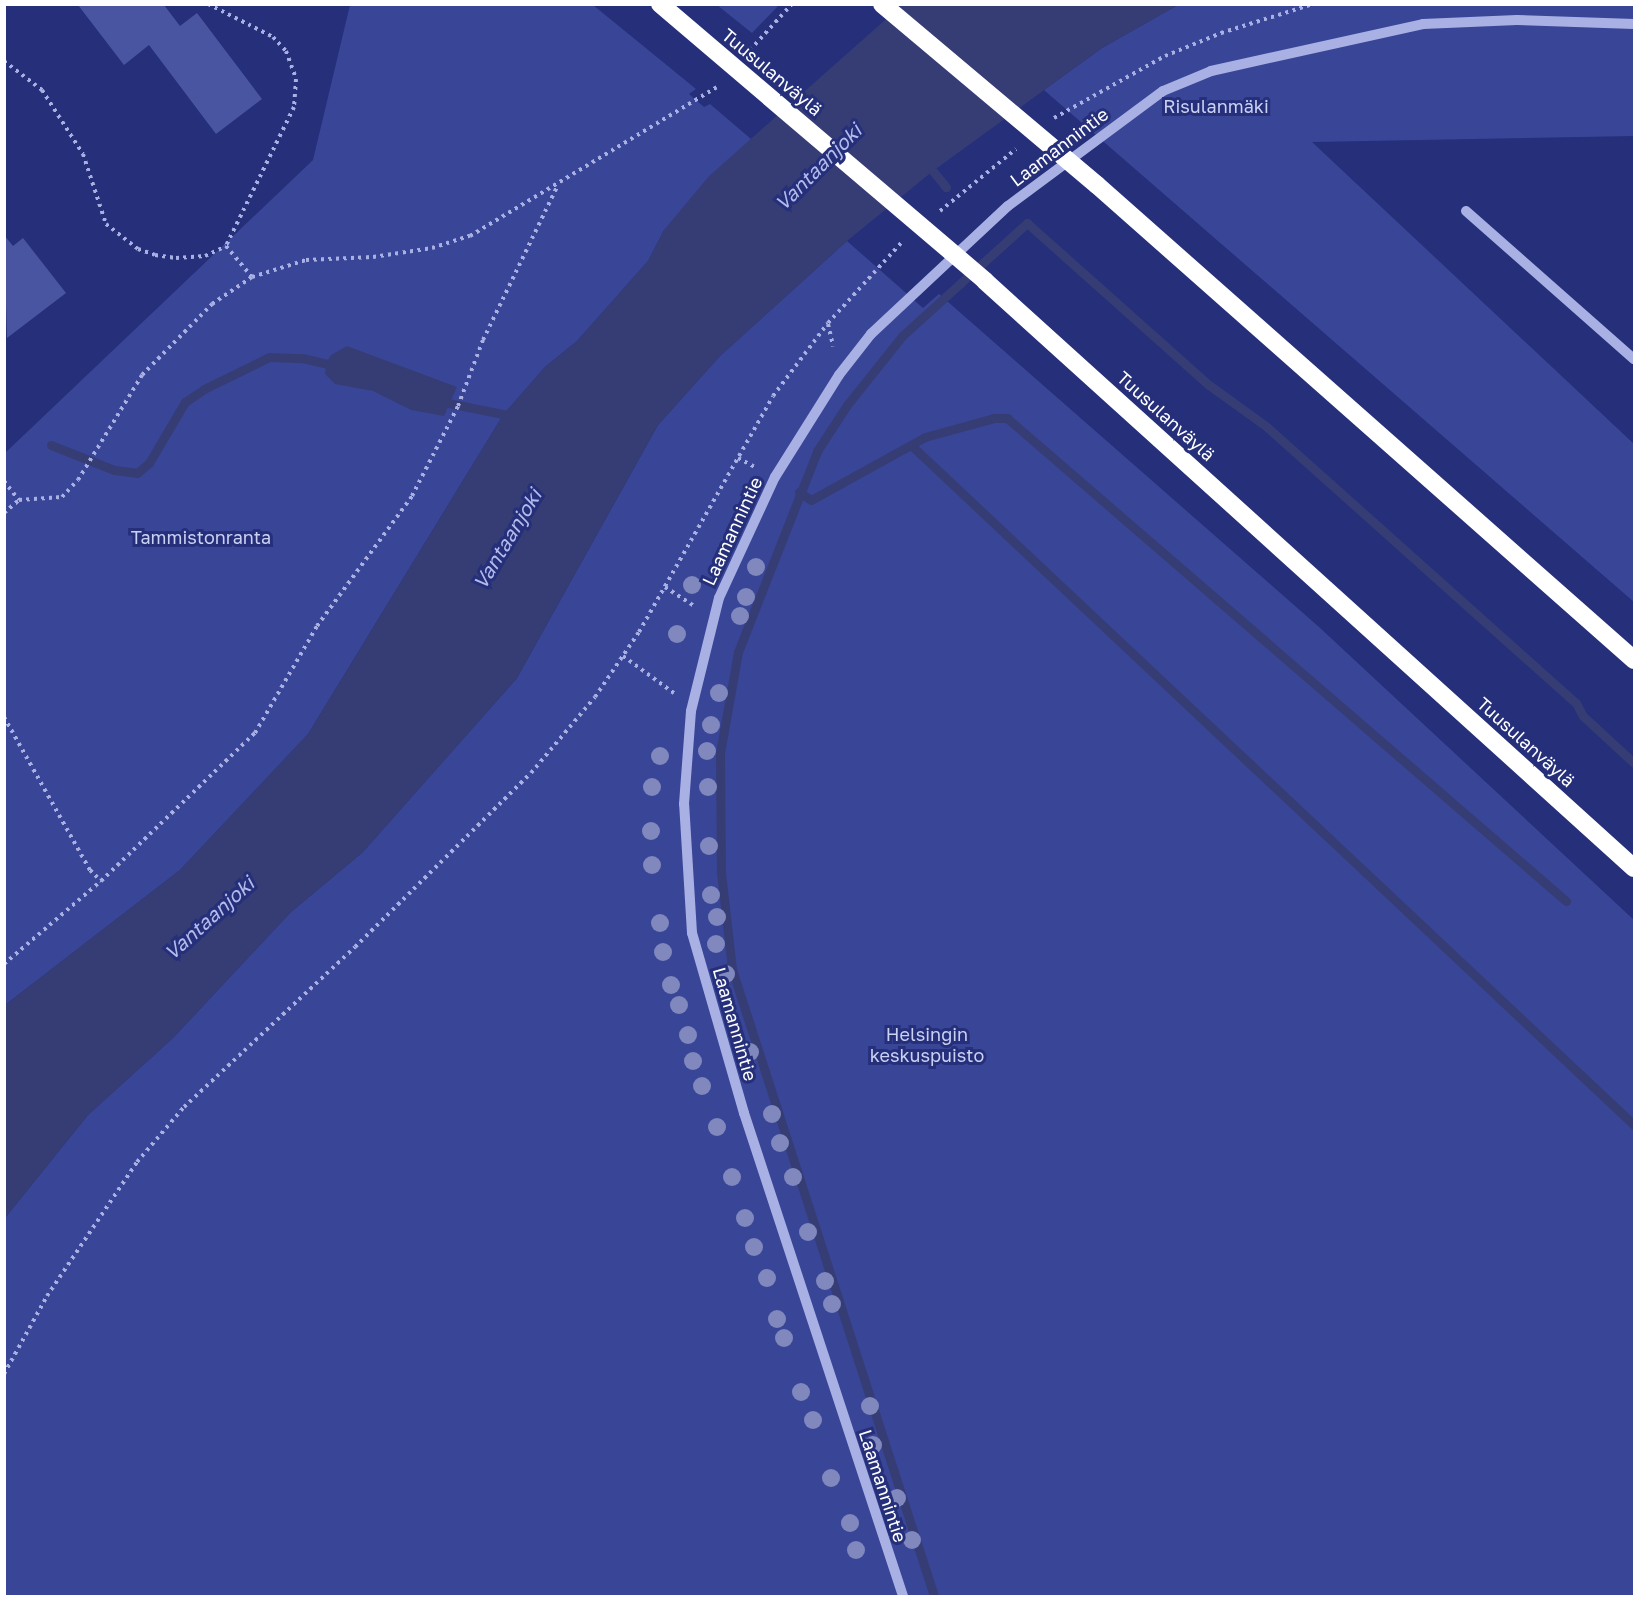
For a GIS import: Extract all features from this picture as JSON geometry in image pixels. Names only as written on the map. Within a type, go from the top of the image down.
[{"type":"highway","name":"Tuusulanväylä","points":[[660,4],[985,281],[1635,868]]},
{"type":"highway","points":[[882,4],[1097,185],[1635,660]]},
{"type":"lane","name":"Laamannintie","points":[[903,1596],[744,1113],[692,933],[684,804],[693,704],[713,618],[775,477],[839,375],[871,334],[1008,206],[1163,91],[1211,71],[1423,24],[1517,20],[1635,24]]},
{"type":"lane","points":[[1466,211],[1635,359]]},
{"type":"path","points":[[4,61],[42,90],[82,154],[106,224],[138,249],[155,255],[176,258],[205,256],[226,246],[294,107],[296,79],[286,51],[273,37],[208,4]]},
{"type":"path","points":[[745,57],[792,4]]},
{"type":"path","points":[[1050,121],[1165,56],[1221,33],[1313,4]]},
{"type":"path","points":[[4,513],[19,500],[62,497],[78,480],[150,366],[212,304],[252,277],[306,260],[373,257],[432,248],[470,236],[672,118],[723,81]]},
{"type":"path","points":[[931,218],[1022,143]]},
{"type":"path","points":[[4,964],[100,881],[255,733],[317,626],[412,496],[458,406],[483,340],[558,185]]},
{"type":"path","points":[[4,1374],[47,1296],[136,1162],[177,1115],[355,947],[531,772],[595,696],[623,656],[665,587],[773,396],[828,323],[904,240]]},
{"type":"path","points":[[226,246],[252,277]]},
{"type":"path","points":[[4,481],[19,500]]},
{"type":"path","points":[[665,587],[713,618]]},
{"type":"path","points":[[623,656],[693,704]]},
{"type":"path","points":[[4,717],[90,870],[100,881]]},
{"type":"green space","name":"Tammistonranta","points":[[350,5],[593,5],[696,89],[689,94],[704,107],[710,104],[751,139],[664,230],[648,261],[577,341],[545,367],[503,415],[308,734],[180,870],[5,1005],[4,454],[313,160]]},
{"type":"green space","points":[[717,5],[779,5],[752,33]]},
{"type":"green space","name":"Risulanmäki","points":[[1178,5],[1634,5],[1634,136],[1312,142],[1634,444],[1634,602],[1044,90],[1102,48]]},
{"type":"green space","name":"Helsingin keskuspuisto","points":[[847,241],[923,308],[939,294],[1319,627],[1634,920],[1634,1596],[5,1596],[5,1218],[88,1115],[173,1038],[291,912],[363,852],[517,678],[658,425],[720,356]]},
{"type":"water","name":"Vantaanjoki","points":[[902,5],[1178,5],[1102,48],[933,171],[847,241],[720,356],[658,425],[517,678],[363,852],[291,912],[173,1038],[88,1115],[5,1218],[5,1005],[180,870],[308,734],[503,415],[545,367],[577,341],[648,261],[664,230],[709,176]]},
{"type":"water","points":[[347,346],[457,387],[444,416],[411,410],[373,391],[335,384],[325,374],[326,363],[331,355]]},
{"type":"building","points":[[78,5],[164,5],[180,26],[197,13],[262,99],[216,134],[149,45],[124,65]]},
{"type":"building","points":[[4,235],[13,246],[23,238],[66,293],[7,338]]},
{"type":"waterway","points":[[933,171],[946,187]]},
{"type":"waterway","points":[[934,1596],[732,969],[721,872],[720,753],[738,652],[817,451],[847,405],[902,336],[1027,223],[1209,385],[1267,427],[1576,703],[1583,716],[1634,763]]},
{"type":"waterway","points":[[51,445],[114,470],[137,473],[149,463],[185,402],[204,389],[269,357],[302,358],[338,366]]},
{"type":"waterway","points":[[438,401],[513,416]]},
{"type":"waterway","points":[[799,492],[811,500],[925,437],[994,418],[1007,418],[1566,901]]},
{"type":"waterway","points":[[912,446],[1634,1125]]}]
